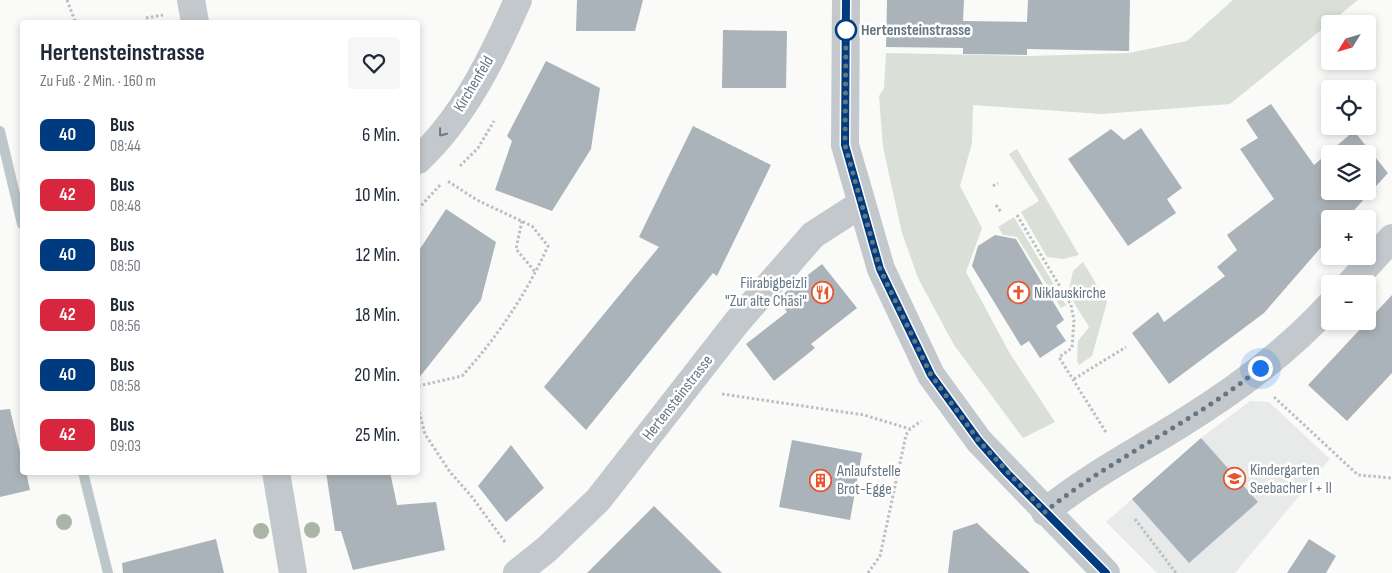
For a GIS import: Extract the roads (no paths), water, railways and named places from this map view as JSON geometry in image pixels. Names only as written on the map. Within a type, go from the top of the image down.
[{"type":"street","points":[[191,0],[195,20]]},
{"type":"street","name":"Kirchenfeld","points":[[420,158],[466,100],[489,61],[518,0]]},
{"type":"street","points":[[846,0],[845,145],[880,269],[931,375],[979,441],[1045,512],[1106,573]]},
{"type":"street","name":"Hertensteinstrasse","points":[[517,573],[547,549],[598,500],[737,322],[813,235],[861,204]]},
{"type":"street","points":[[1358,275],[1392,238]]},
{"type":"street","points":[[1045,512],[1066,494],[1182,424],[1246,379],[1321,315]]},
{"type":"street","points":[[277,475],[293,573]]},
{"type":"waterway","points":[[0,131],[20,216]]},
{"type":"waterway","points":[[84,475],[108,573]]},
{"type":"place","name":"Hertensteinstrasse","points":[[846,30]]},
{"type":"place","name":"Fiirabigbeizli \"Zur alte Chäsi\"","points":[[823,292]]},
{"type":"place","name":"Niklauskirche","points":[[1018,293]]},
{"type":"place","name":"Kindergarten Seebacher I + II","points":[[1234,479]]},
{"type":"place","name":"Anlaufstelle Brot-Egge","points":[[821,480]]}]
